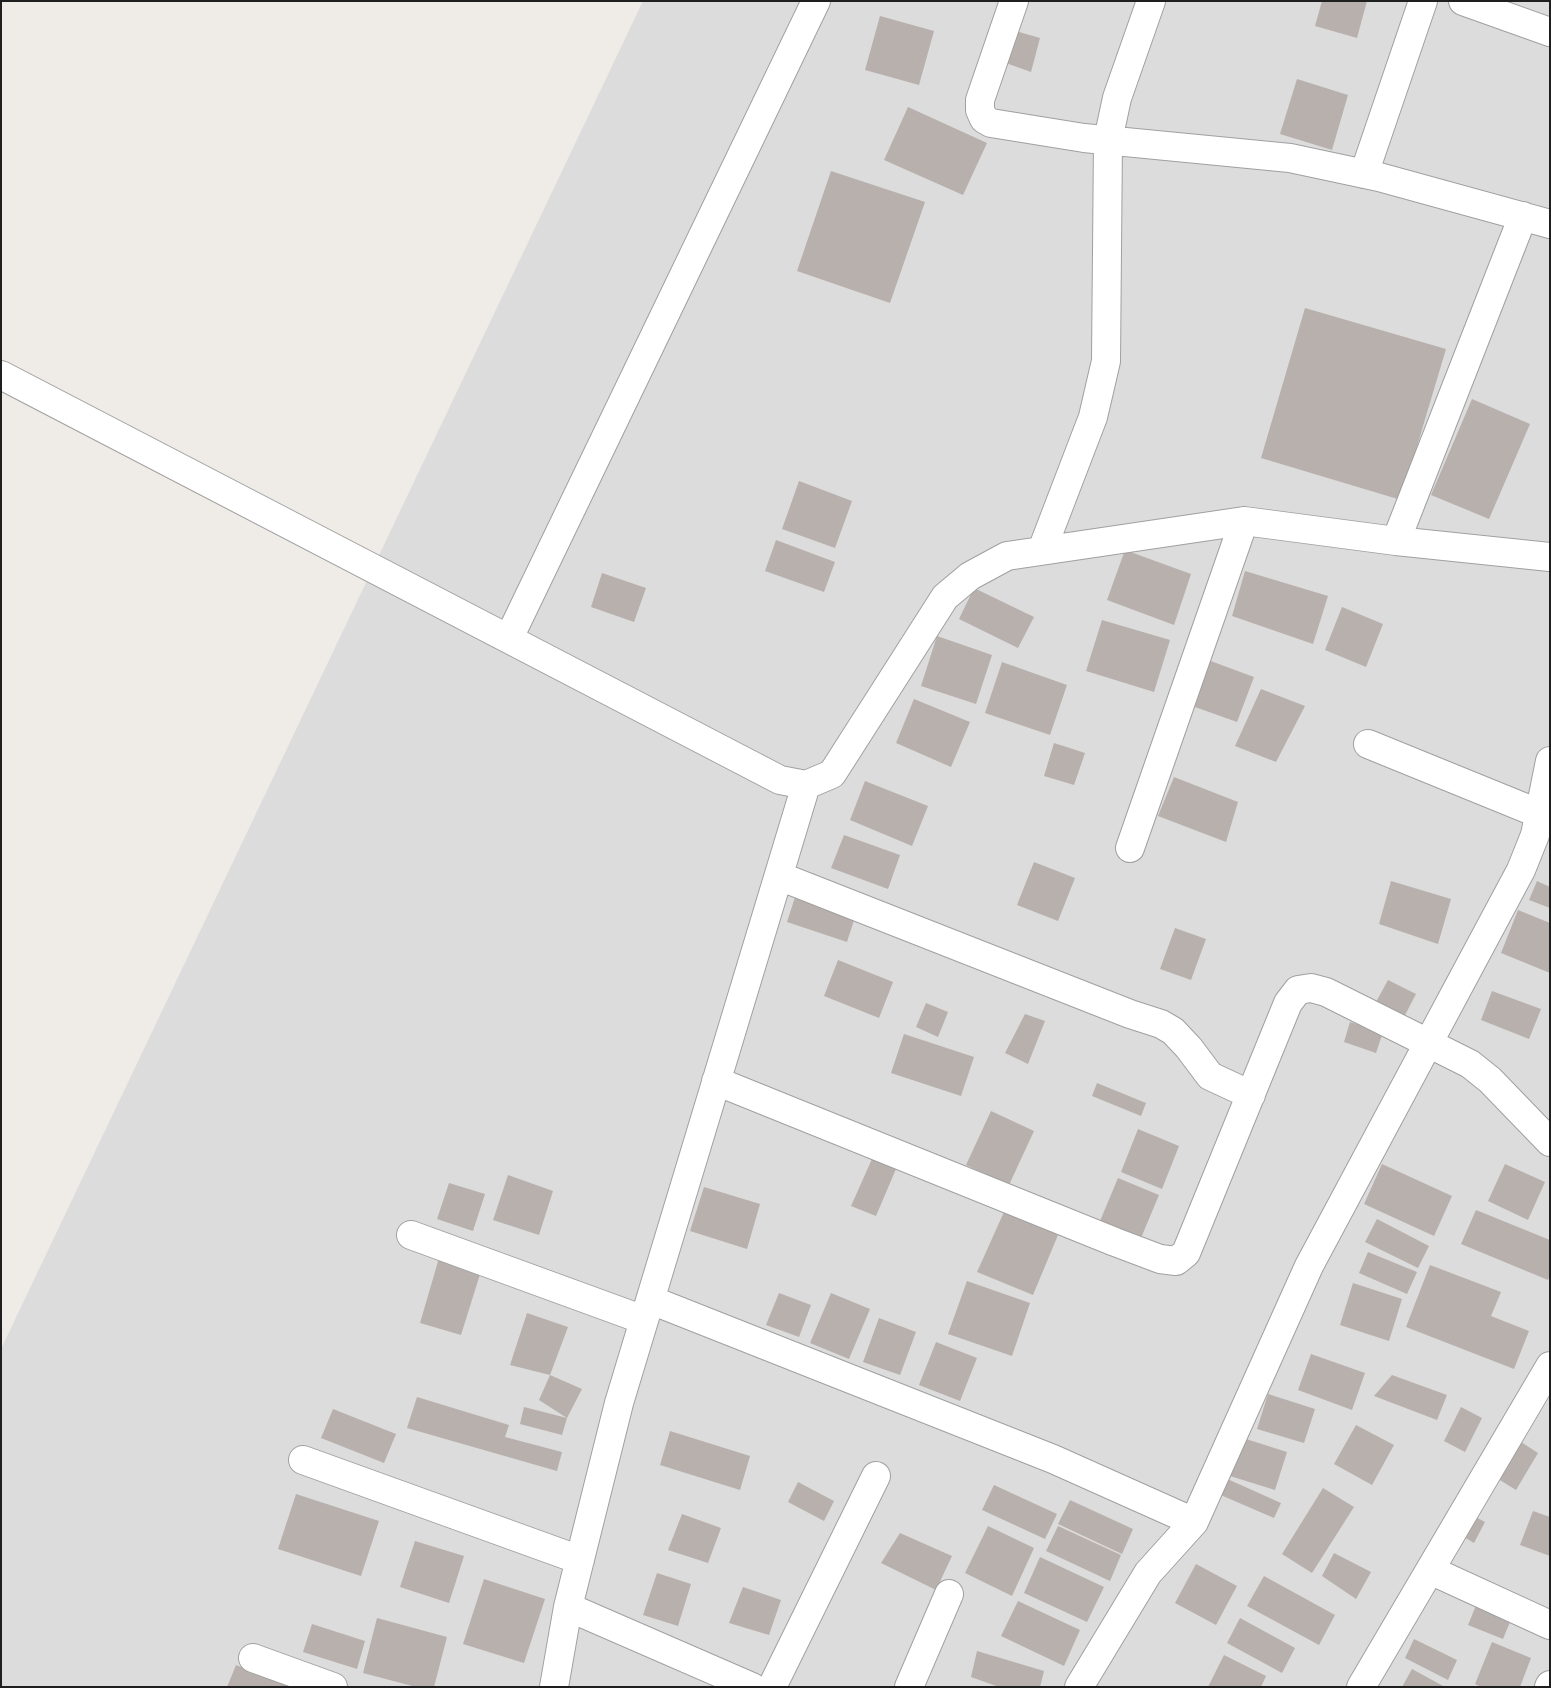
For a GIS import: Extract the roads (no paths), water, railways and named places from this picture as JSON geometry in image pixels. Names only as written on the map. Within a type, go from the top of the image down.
[{"type":"street","points":[[509,638],[816,1]]},
{"type":"street","points":[[1014,1],[980,100],[980,110],[984,119],[1000,124],[1108,140],[1290,158],[1364,174],[1550,224]]},
{"type":"street","points":[[1042,550],[1094,417],[1106,361],[1108,140],[1118,98],[1151,1]]},
{"type":"street","points":[[1364,174],[1423,1]]},
{"type":"street","points":[[1462,1],[1550,32]]},
{"type":"street","points":[[1396,541],[1523,216]]},
{"type":"street","points":[[1,375],[780,780],[806,786],[832,774],[945,598],[970,576],[1007,556],[1244,521],[1396,541],[1550,557]]},
{"type":"street","points":[[1130,848],[1244,521]]},
{"type":"street","points":[[1368,744],[1542,830]]},
{"type":"street","points":[[1079,1687],[1148,1573],[1194,1522],[1309,1266],[1542,830],[1550,761]]},
{"type":"street","points":[[554,1687],[568,1607],[620,1403],[806,786]]},
{"type":"street","points":[[779,876],[1130,1014],[1161,1024],[1173,1031],[1189,1048],[1210,1076],[1251,1095]]},
{"type":"street","points":[[716,1081],[1115,1242],[1160,1259],[1176,1261],[1186,1253],[1288,1004],[1298,990],[1311,988],[1326,992],[1470,1064],[1490,1080],[1550,1142]]},
{"type":"street","points":[[412,1235],[647,1310],[1053,1458],[1194,1522]]},
{"type":"street","points":[[1361,1687],[1550,1366]]},
{"type":"street","points":[[303,1460],[580,1560]]},
{"type":"street","points":[[772,1687],[876,1476]]},
{"type":"street","points":[[1430,1570],[1550,1625]]},
{"type":"street","points":[[909,1687],[949,1594]]},
{"type":"street","points":[[568,1607],[752,1687]]},
{"type":"street","points":[[253,1658],[333,1687]]}]
